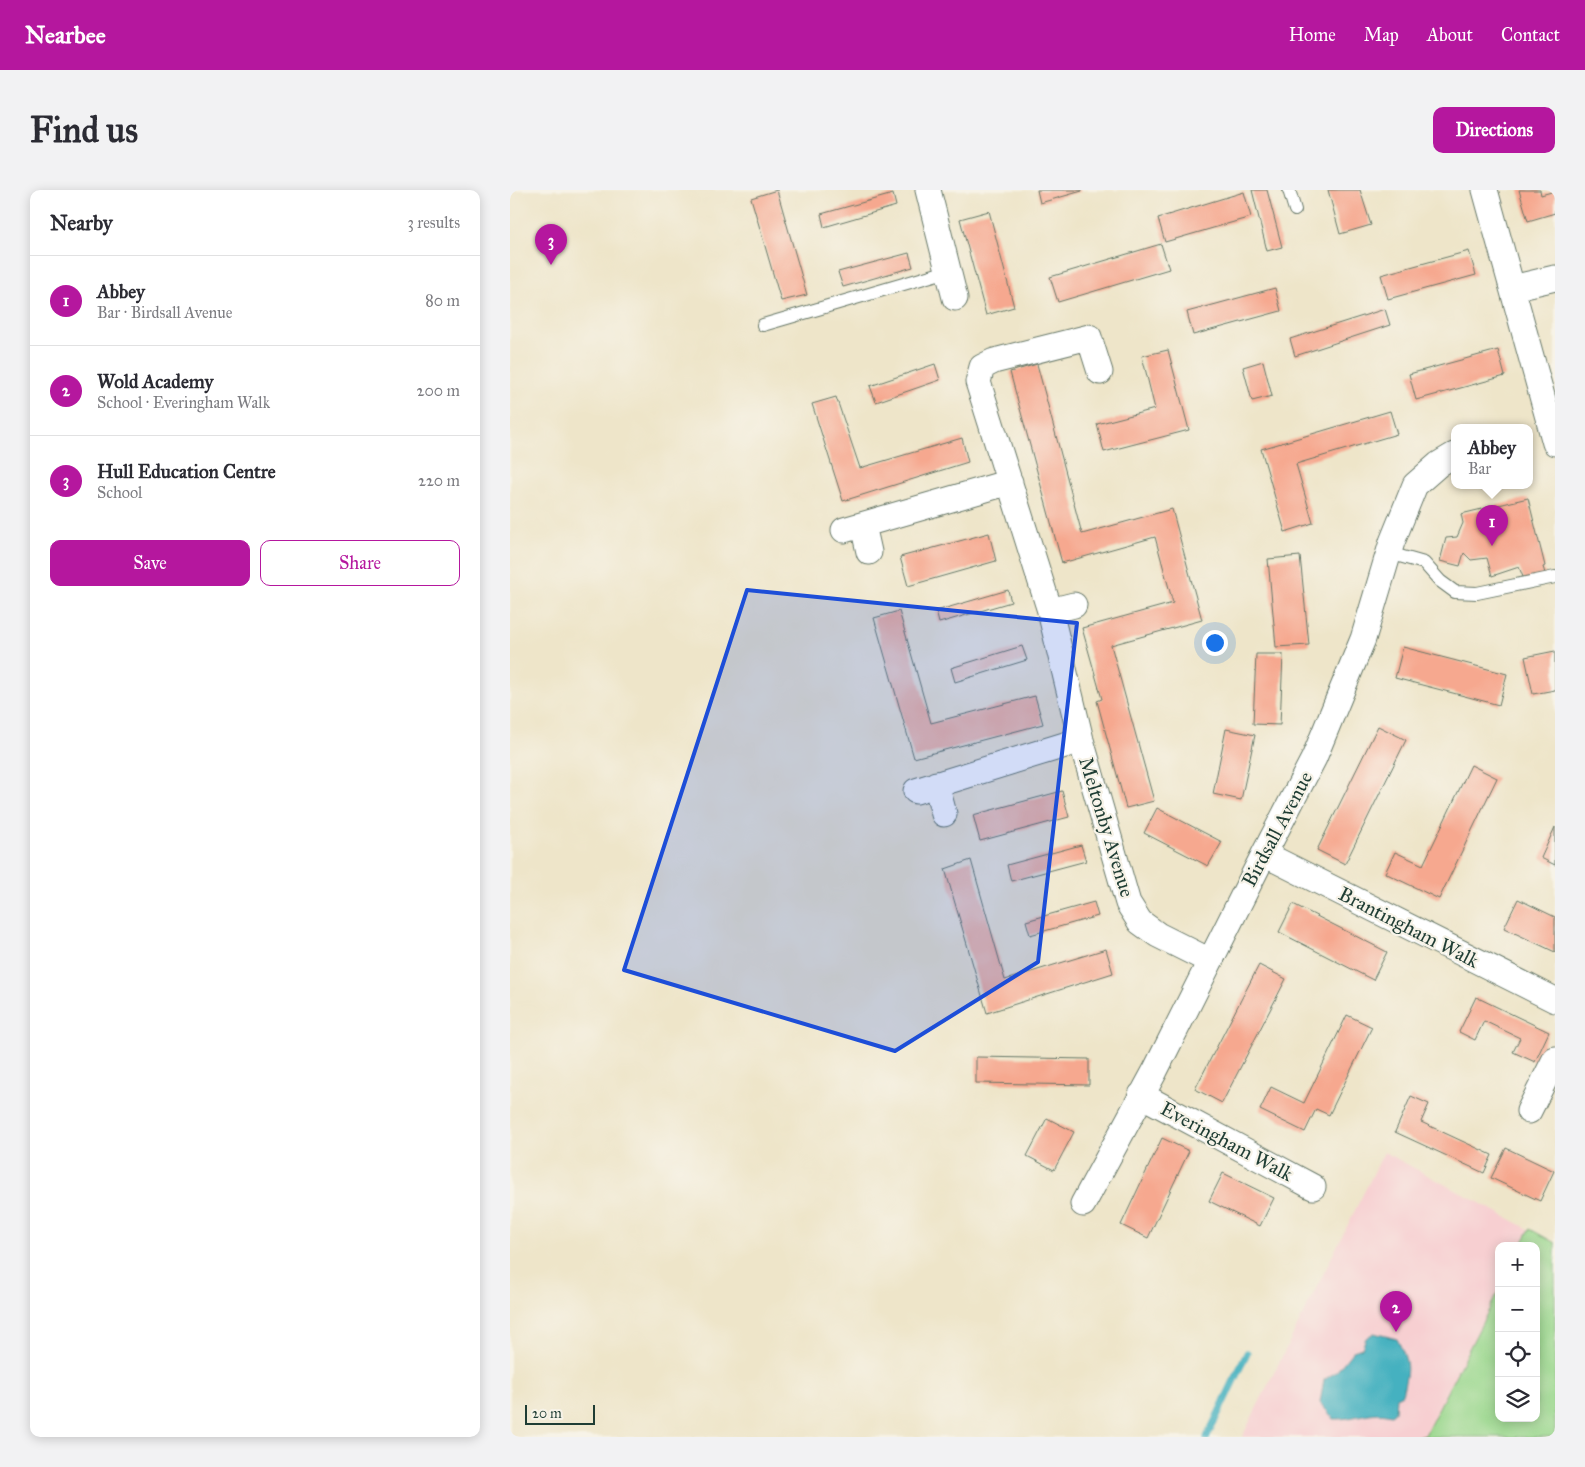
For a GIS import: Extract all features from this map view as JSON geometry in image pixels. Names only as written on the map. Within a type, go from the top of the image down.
[{"type":"street","points":[[928,190],[956,298]]},
{"type":"street","points":[[1485,190],[1512,288],[1547,430]]},
{"type":"street","points":[[1512,288],[1555,278]]},
{"type":"street","name":"Meltonby Avenue","points":[[1100,372],[1089,337],[994,361],[982,368],[978,382],[1050,610],[1081,740],[1128,903],[1140,922],[1158,935],[1210,961]]},
{"type":"street","name":"Birdsall Avenue","points":[[1083,1204],[1314,758],[1363,639],[1389,553],[1415,485],[1439,464],[1451,457]]},
{"type":"street","points":[[870,552],[854,527],[1010,482]]},
{"type":"street","points":[[1050,610],[1074,604]]},
{"type":"street","name":"Meltonby Avenue","points":[[944,814],[926,788],[1081,740]]},
{"type":"street","name":"Brantingham Walk","points":[[1264,854],[1555,1000]]},
{"type":"street","points":[[1529,1111],[1555,1059]]},
{"type":"street","name":"Everingham Walk","points":[[1141,1095],[1313,1187]]},
{"type":"lane","points":[[1289,190],[1295,210]]},
{"type":"lane","points":[[763,325],[948,271]]},
{"type":"lane","points":[[1389,553],[1424,563],[1440,581],[1455,592],[1478,593],[1555,577]]},
{"type":"highlighted area","points":[[747,590],[1077,623],[1038,962],[895,1051],[624,970]]},
{"type":"shaded area","points":[[1384,1152],[1555,1243],[1555,1437],[1242,1437]]},
{"type":"green space","points":[[1530,1229],[1555,1243],[1555,1437],[1419,1437],[1425,1435],[1495,1298],[1495,1422],[1540,1422],[1540,1242],[1523,1242]]},
{"type":"water","points":[[1374,1333],[1397,1339],[1406,1360],[1406,1378],[1402,1394],[1396,1397],[1395,1412],[1391,1415],[1377,1413],[1334,1419],[1320,1403],[1324,1380],[1337,1371],[1353,1351],[1362,1348],[1366,1338]]},
{"type":"building","points":[[777,190],[807,295],[781,301],[751,198]]},
{"type":"building","points":[[1037,190],[1082,190],[1082,191],[1040,203]]},
{"type":"building","points":[[1252,190],[1267,190],[1282,247],[1267,251]]},
{"type":"building","points":[[1328,190],[1360,190],[1371,225],[1340,234]]},
{"type":"building","points":[[1519,190],[1540,190],[1541,195],[1555,191],[1555,213],[1528,221]]},
{"type":"building","points":[[1244,192],[1251,217],[1165,242],[1158,218]]},
{"type":"building","points":[[893,194],[896,206],[824,227],[821,214]]},
{"type":"building","points":[[989,211],[1014,307],[986,315],[960,219]]},
{"type":"building","points":[[1161,244],[1169,269],[1058,302],[1050,277]]},
{"type":"building","points":[[1469,251],[1476,275],[1388,299],[1381,275]]},
{"type":"building","points":[[909,253],[913,267],[843,287],[838,272]]},
{"type":"building","points":[[1275,288],[1281,311],[1193,335],[1187,312]]},
{"type":"building","points":[[1385,309],[1390,325],[1295,356],[1290,339]]},
{"type":"building","points":[[1168,350],[1189,430],[1104,452],[1097,424],[1155,409],[1142,356]]},
{"type":"building","points":[[1498,350],[1505,376],[1416,400],[1409,374]]},
{"type":"building","points":[[1263,361],[1272,396],[1252,401],[1243,367]]},
{"type":"building","points":[[935,364],[940,380],[876,402],[870,386]]},
{"type":"building","points":[[1037,364],[1082,534],[1172,509],[1202,620],[1111,645],[1154,801],[1126,808],[1097,701],[1102,699],[1082,628],[1173,603],[1155,537],[1062,563],[1010,372]]},
{"type":"building","points":[[836,397],[860,468],[962,438],[968,462],[843,501],[812,404]]},
{"type":"building","points":[[1390,411],[1397,434],[1296,464],[1313,523],[1285,532],[1261,449]]},
{"type":"building","points":[[1528,498],[1546,576],[1525,582],[1519,567],[1492,576],[1487,558],[1471,560],[1464,553],[1460,566],[1440,561],[1446,538],[1457,537],[1463,523],[1461,514]]},
{"type":"building","points":[[989,533],[996,561],[908,586],[900,557]]},
{"type":"building","points":[[1300,556],[1309,645],[1276,647],[1268,559]]},
{"type":"building","points":[[1008,590],[1011,602],[939,623],[936,611]]},
{"type":"building","points":[[899,611],[931,723],[1035,696],[1043,724],[914,758],[874,618]]},
{"type":"building","points":[[1022,646],[1027,660],[955,682],[951,668]]},
{"type":"building","points":[[1403,647],[1507,674],[1499,705],[1395,678]]},
{"type":"building","points":[[1555,651],[1555,690],[1533,694],[1525,657]]},
{"type":"building","points":[[1256,654],[1283,654],[1280,725],[1253,724]]},
{"type":"building","points":[[1378,726],[1406,740],[1345,864],[1317,850]]},
{"type":"building","points":[[1226,729],[1255,735],[1241,800],[1213,794]]},
{"type":"building","points":[[1471,765],[1497,778],[1439,899],[1385,873],[1395,852],[1423,865]]},
{"type":"building","points":[[1062,791],[1069,817],[980,841],[973,815]]},
{"type":"building","points":[[1157,808],[1222,842],[1208,866],[1144,833]]},
{"type":"building","points":[[1555,827],[1555,865],[1541,858]]},
{"type":"building","points":[[1081,845],[1086,861],[1011,881],[1007,865]]},
{"type":"building","points":[[971,860],[1005,980],[1106,949],[1113,973],[987,1013],[945,869]]},
{"type":"building","points":[[1518,899],[1555,917],[1555,952],[1504,928]]},
{"type":"building","points":[[1094,902],[1098,916],[1030,935],[1026,921]]},
{"type":"building","points":[[1293,904],[1387,952],[1373,980],[1279,932]]},
{"type":"building","points":[[1259,965],[1286,979],[1222,1103],[1195,1089]]},
{"type":"building","points":[[1476,997],[1549,1032],[1535,1062],[1513,1052],[1520,1038],[1484,1021],[1475,1040],[1459,1032]]},
{"type":"building","points":[[1347,1015],[1372,1027],[1329,1115],[1316,1109],[1305,1132],[1260,1110],[1271,1087],[1304,1103]]},
{"type":"building","points":[[976,1057],[1089,1059],[1089,1085],[976,1083]]},
{"type":"building","points":[[1411,1096],[1429,1104],[1421,1122],[1492,1155],[1484,1173],[1395,1132]]},
{"type":"building","points":[[1047,1118],[1074,1132],[1054,1170],[1027,1156]]},
{"type":"building","points":[[1162,1138],[1189,1151],[1148,1238],[1121,1225]]},
{"type":"building","points":[[1506,1148],[1554,1171],[1540,1201],[1491,1178]]},
{"type":"building","points":[[1223,1173],[1274,1198],[1260,1226],[1209,1201]]},
{"type":"waterway","points":[[1207,1437],[1247,1353]]},
{"type":"place","name":"Hull Education Centre","points":[[551,265]]},
{"type":"place","name":"Abbey","points":[[1492,546]]},
{"type":"place","name":"Wold Academy","points":[[1396,1332]]}]
